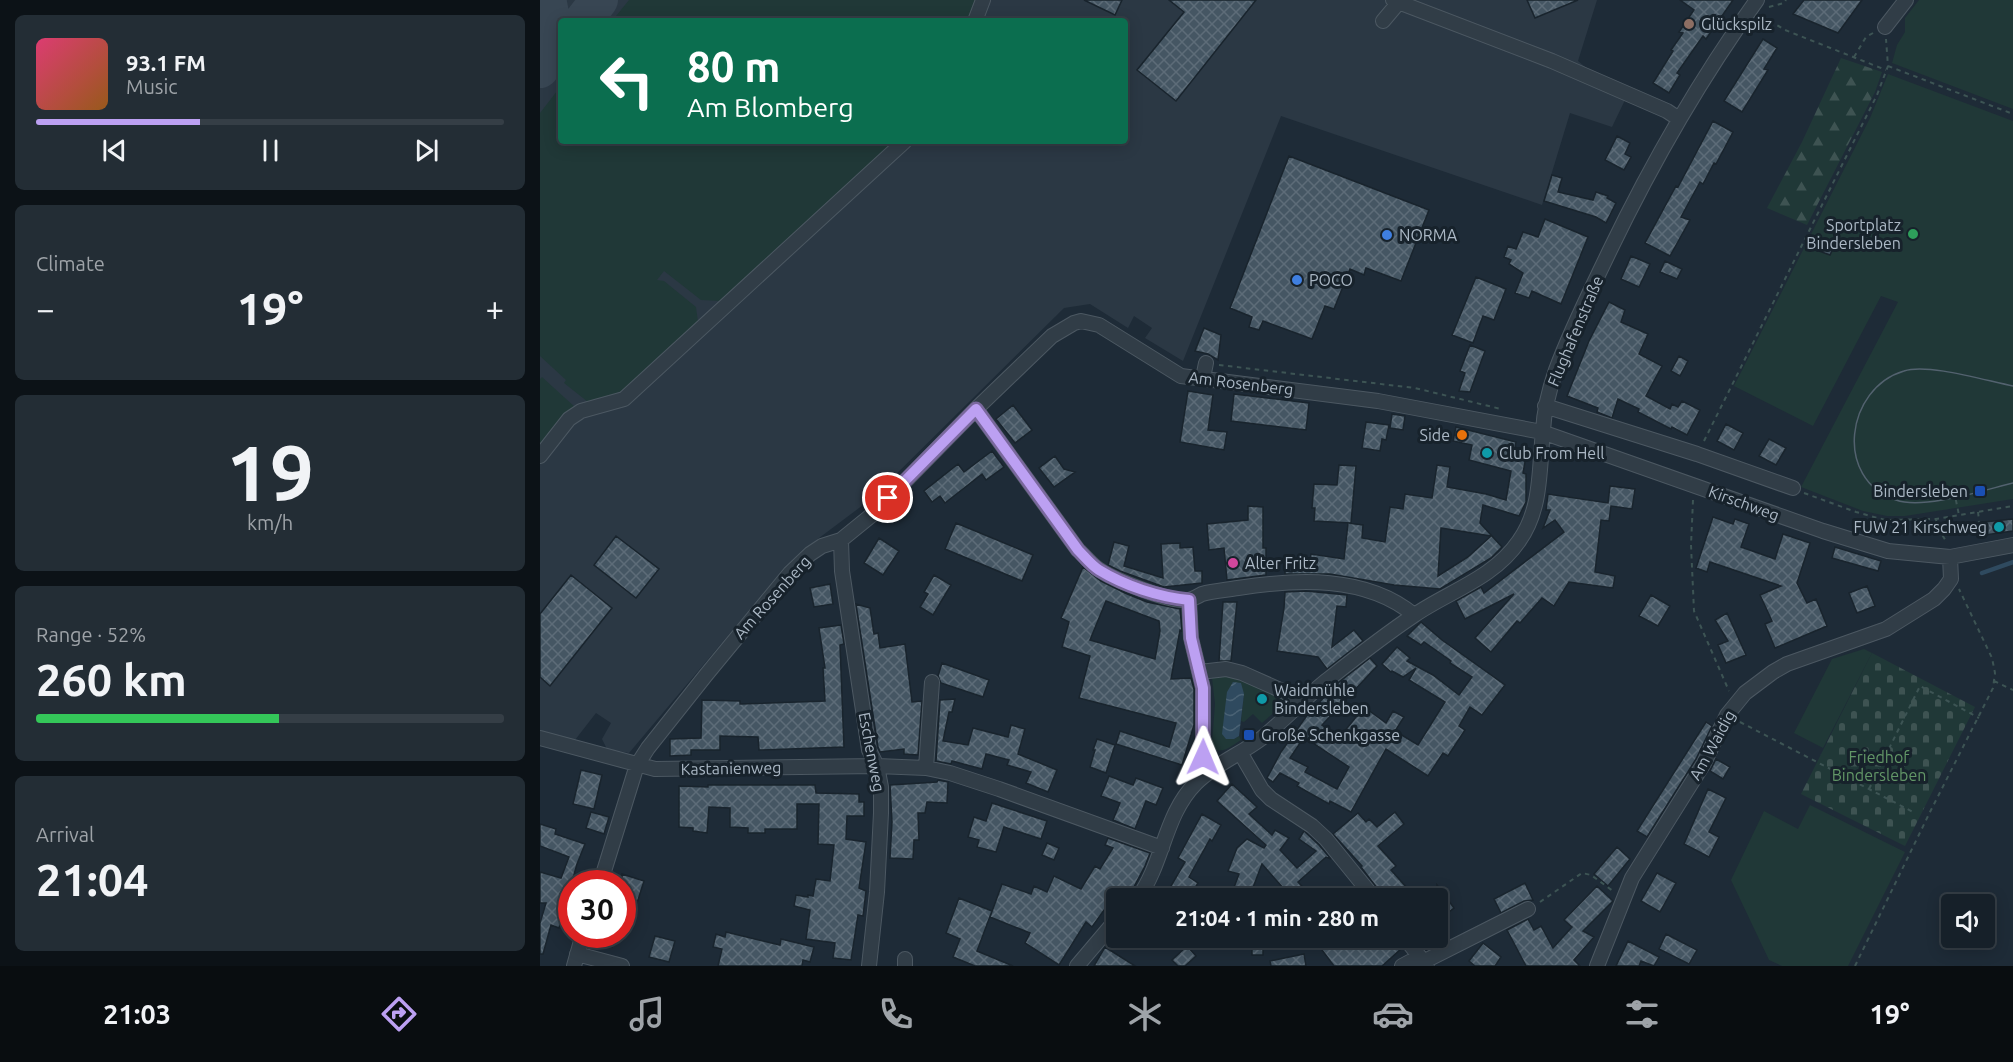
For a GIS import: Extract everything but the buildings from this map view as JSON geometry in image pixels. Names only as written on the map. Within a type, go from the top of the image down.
[{"type":"street","points":[[976,18],[983,0]]},
{"type":"street","name":"Flughafenstraße","points":[[1145,888],[1151,879],[1174,813],[1188,792],[1207,773],[1242,753],[1325,682],[1414,615],[1494,569],[1522,538],[1537,497],[1545,406],[1568,340],[1634,200],[1679,119],[1757,0]]},
{"type":"street","points":[[1885,27],[1906,0]]},
{"type":"street","points":[[1383,21],[1396,1],[1552,61],[1667,111],[1679,119]]},
{"type":"street","points":[[540,456],[569,419],[581,411],[624,399],[902,144]]},
{"type":"street","name":"Am Rosenberg","points":[[604,870],[638,765],[648,748],[790,573],[816,550],[841,540],[873,514],[976,409],[1052,336],[1078,322],[1099,324],[1181,376],[1378,401],[1542,432]]},
{"type":"street","points":[[1203,378],[1206,363]]},
{"type":"street","name":"Kirschweg","points":[[1545,406],[1697,454],[1793,488]]},
{"type":"street","points":[[976,409],[1078,550],[1098,569],[1127,583],[1170,598],[1189,600],[1202,594],[1284,582],[1329,583],[1368,590],[1401,604],[1414,615]]},
{"type":"street","name":"Kirschweg","points":[[1542,432],[1860,544],[1888,551],[1950,557],[2013,545]]},
{"type":"street","name":"Eschenweg","points":[[841,540],[842,571],[869,750],[877,766],[881,787],[877,892],[869,966]]},
{"type":"street","points":[[1950,557],[1951,579]]},
{"type":"street","name":"Am Waidig","points":[[1597,966],[1632,878],[1704,763],[1731,710],[1745,693],[1787,664],[1886,629],[1934,598],[1951,579]]},
{"type":"street","points":[[1189,600],[1191,638],[1200,672],[1205,709],[1203,757],[1207,773]]},
{"type":"street","points":[[1200,672],[1226,669],[1242,673],[1305,701]]},
{"type":"street","points":[[926,768],[932,682]]},
{"type":"street","name":"Kastanienweg","points":[[540,738],[655,769],[877,766],[926,768],[950,773],[999,789],[1162,848]]},
{"type":"street","points":[[1242,753],[1262,790],[1319,832],[1366,888]]},
{"type":"street","points":[[1402,966],[1423,961],[1528,909]]},
{"type":"street","points":[[1077,966],[1106,932]]},
{"type":"street","points":[[1413,948],[1423,961]]},
{"type":"street","points":[[575,960],[622,966]]},
{"type":"path","points":[[1761,15],[1785,30],[1886,70]]},
{"type":"path","points":[[1697,454],[1877,95],[1888,66],[1885,27],[1866,37],[1854,57]]},
{"type":"path","points":[[1888,66],[2013,114]]},
{"type":"path","points":[[1694,485],[1690,545],[1694,611],[1731,710],[1915,813]]},
{"type":"path","points":[[1793,488],[1856,512],[1885,519],[1936,519],[2013,506]]},
{"type":"path","points":[[1954,491],[1959,515]]},
{"type":"path","points":[[1977,512],[1984,551]]},
{"type":"path","points":[[1936,519],[1947,543],[1950,557]]},
{"type":"path","points":[[1855,966],[1925,821],[1990,696],[1994,681],[1992,658],[1962,593],[1951,579]]},
{"type":"path","points":[[1994,681],[2013,690]]},
{"type":"path","points":[[1869,789],[1920,686],[1979,718]]},
{"type":"path","points":[[1528,909],[1582,873],[1591,875],[1623,896]]},
{"type":"shaded area","points":[[540,0],[1597,0],[1578,61],[1625,100],[1612,127],[1570,113],[1542,205],[1281,116],[1183,361],[1145,338],[1152,328],[1134,316],[1128,328],[1090,304],[1064,308],[871,499],[819,538],[785,568],[629,753],[607,749],[602,739],[611,723],[596,713],[575,740],[540,730]]},
{"type":"green space","points":[[629,0],[978,0],[970,18],[614,18]]},
{"type":"green space","points":[[1919,0],[2013,0],[2013,109],[1892,63],[1897,45],[1905,32],[1905,18]]},
{"type":"green space","points":[[1841,58],[1882,72],[1875,92],[1807,225],[1767,208],[1802,142]]},
{"type":"green space","points":[[1888,74],[2013,121],[2013,499],[1905,516],[1887,516],[1863,511],[1801,487],[1898,302],[1881,296],[1813,426],[1734,386],[1870,118]]},
{"type":"green space","points":[[558,90],[558,144],[893,144],[721,301],[701,300],[664,271],[657,280],[664,281],[696,307],[698,322],[634,385],[606,398],[588,402],[564,383],[566,380],[540,356],[540,113]]},
{"type":"green space","points":[[542,377],[576,408],[540,448],[540,379]]},
{"type":"green space","points":[[1864,649],[1872,653],[1823,748],[1794,733],[1832,659]]},
{"type":"green space","name":"Friedhof Bindersleben","points":[[1872,653],[1975,707],[1905,846],[1801,794]]},
{"type":"green space","points":[[1226,675],[1240,678],[1282,696],[1285,703],[1262,723],[1253,714],[1244,722],[1241,721],[1244,694],[1234,739],[1239,736],[1241,740],[1228,748],[1217,750],[1214,749],[1212,743],[1215,704],[1212,678]]},
{"type":"green space","points":[[1810,805],[1905,852],[1848,966],[1782,966],[1769,960],[1731,880],[1764,811],[1798,829]]},
{"type":"water","points":[[1233,682],[1241,683],[1244,694],[1239,736],[1226,739],[1222,734],[1227,692]]},
{"type":"waterway","points":[[1982,573],[2013,562]]},
{"type":"taxiway","points":[[540,69],[547,52],[550,35],[547,0]]},
{"type":"taxiway","points":[[585,18],[599,0]]},
{"type":"tram line","points":[[2013,386],[1928,369],[1904,371],[1884,381],[1869,395],[1859,414],[1855,434],[1856,454],[1863,473],[1876,489],[1896,500],[1922,503],[1937,501],[2013,483]]},
{"type":"place","name":"Glückspilz","points":[[1689,24]]},
{"type":"place","name":"Sportplatz Bindersleben","points":[[1913,234]]},
{"type":"place","name":"NORMA","points":[[1387,235]]},
{"type":"place","name":"POCO","points":[[1297,280]]},
{"type":"place","name":"Side","points":[[1462,435]]},
{"type":"place","name":"Club From Hell","points":[[1487,453]]},
{"type":"place","name":"Bindersleben","points":[[1980,491]]},
{"type":"place","name":"FUW 21 Kirschweg","points":[[1999,527]]},
{"type":"place","name":"Alter Fritz","points":[[1233,563]]},
{"type":"place","name":"Waidmühle Bindersleben","points":[[1262,699]]},
{"type":"place","name":"Große Schenkgasse","points":[[1249,735]]},
{"type":"route","points":[[888,498],[976,409],[1078,550],[1098,569],[1127,583],[1170,598],[1189,600],[1191,638],[1200,672],[1205,709],[1203,757]]}]
